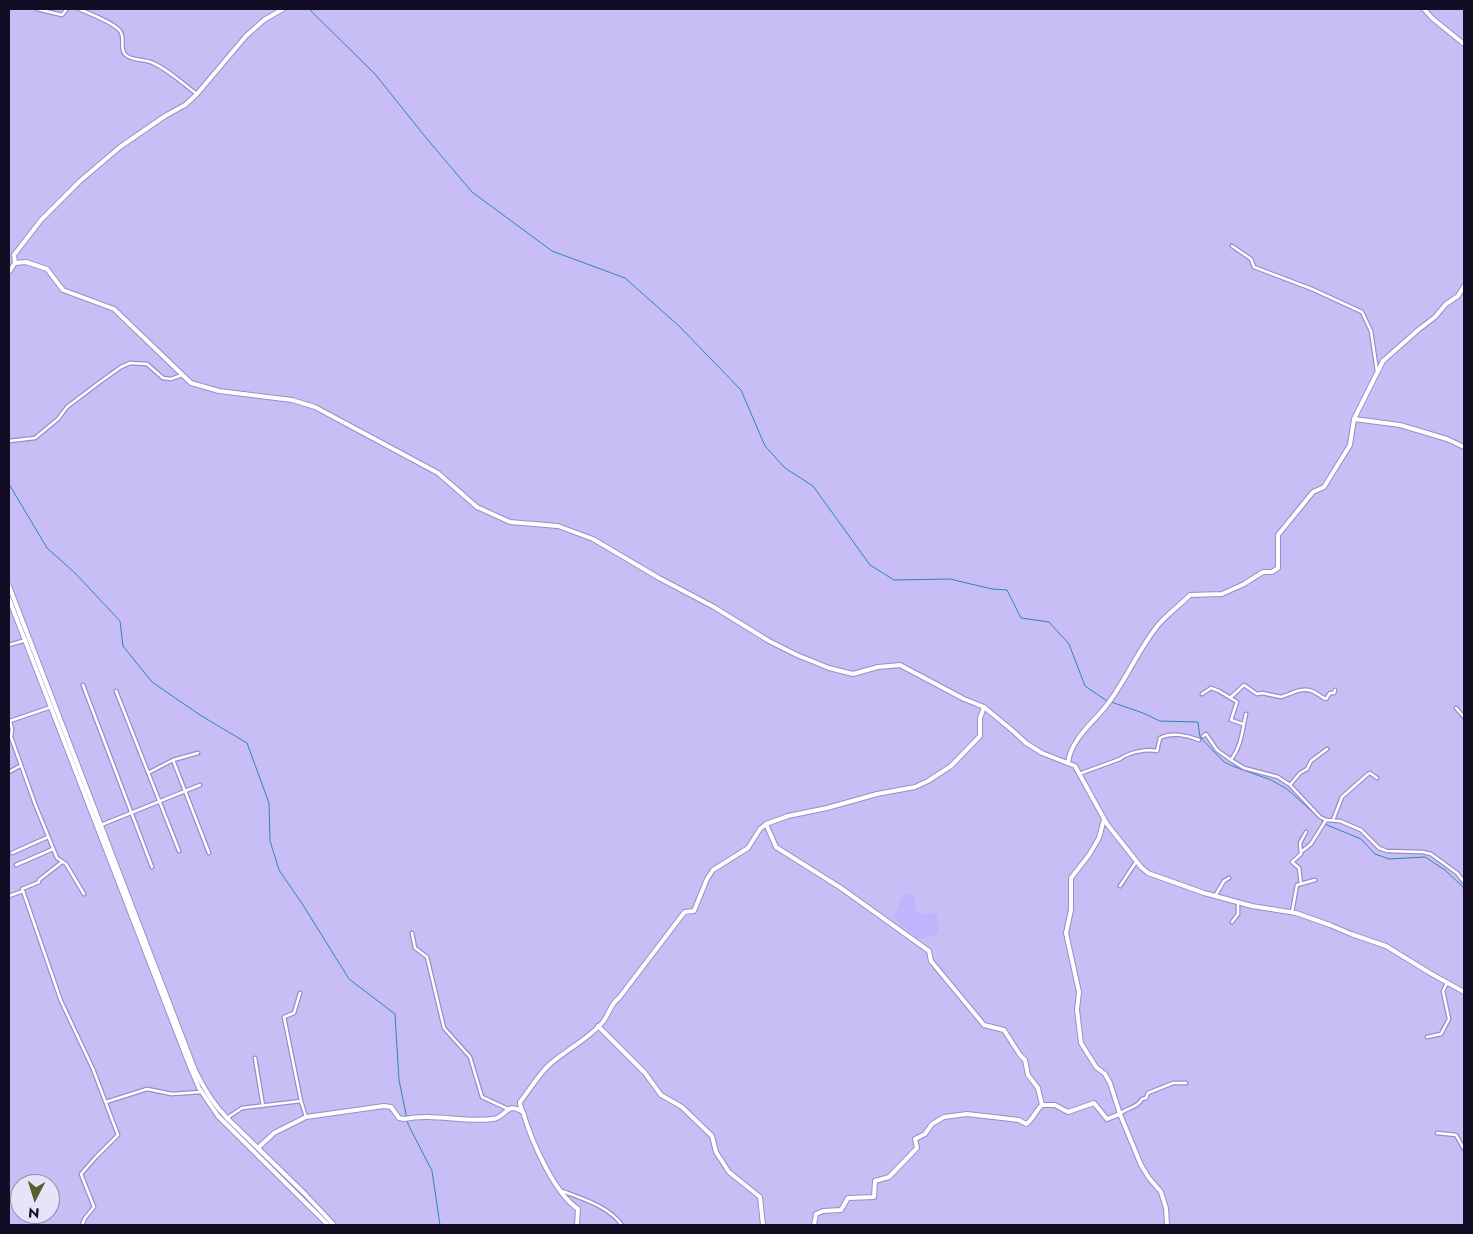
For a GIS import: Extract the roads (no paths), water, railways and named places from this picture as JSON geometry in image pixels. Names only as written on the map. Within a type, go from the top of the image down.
[{"type":"street","points":[[37,9],[62,15],[67,9]]},
{"type":"street","points":[[80,9],[120,31],[122,35],[122,50],[126,56],[152,62],[197,94]]},
{"type":"street","points":[[9,272],[15,263],[14,255],[31,231],[80,181],[120,147],[165,116],[185,105],[197,94],[246,36],[264,20],[283,9]]},
{"type":"street","points":[[1424,9],[1432,18],[1464,44]]},
{"type":"street","points":[[1232,246],[1251,259],[1254,267],[1312,289],[1362,312],[1371,331],[1377,371]]},
{"type":"street","points":[[9,254],[14,255]]},
{"type":"street","points":[[15,263],[26,262],[47,269],[63,290],[114,309],[191,383],[202,388],[292,400],[315,407],[438,473],[477,507],[510,522],[558,526],[593,539],[659,578],[714,607],[769,641],[797,655],[829,668],[853,674],[878,667],[900,665],[964,699],[984,707],[1014,731],[1026,744],[1042,753],[1075,766],[1104,819],[1136,862],[1148,873],[1238,902],[1292,912],[1386,946],[1464,992]]},
{"type":"street","points":[[1068,763],[1069,753],[1080,736],[1109,702],[1159,624],[1190,595],[1222,594],[1244,584],[1263,572],[1272,572],[1278,568],[1278,535],[1313,492],[1324,487],[1350,445],[1354,419],[1383,361],[1435,317],[1446,304],[1458,296],[1464,286]]},
{"type":"street","points":[[9,441],[35,438],[80,397],[130,362],[147,364],[163,378],[176,378],[182,375]]},
{"type":"street","points":[[1354,419],[1400,425],[1447,439],[1464,447]]},
{"type":"street","points":[[9,586],[50,707],[190,1067],[202,1092],[218,1116],[328,1225]]},
{"type":"street","points":[[9,599],[101,825],[195,1070],[210,1098],[227,1118],[334,1225]]},
{"type":"street","points":[[9,645],[27,640]]},
{"type":"street","points":[[83,684],[152,867]]},
{"type":"street","points":[[1230,698],[1244,685],[1257,694],[1281,697],[1288,693],[1306,690],[1312,691],[1326,699],[1335,690]]},
{"type":"street","points":[[1202,694],[1211,688],[1237,702],[1231,720],[1243,724]]},
{"type":"street","points":[[116,691],[179,851]]},
{"type":"street","points":[[50,707],[10,722],[12,729],[10,738],[57,858],[66,864],[84,894]]},
{"type":"street","points":[[577,1225],[578,1209],[569,1203],[549,1173],[528,1128],[520,1104],[548,1065],[583,1040],[598,1026],[611,1010],[612,1002],[618,998],[683,914],[694,911],[707,879],[713,870],[748,848],[760,829],[766,824],[788,816],[827,808],[877,794],[915,787],[928,781],[951,766],[980,736],[980,718],[984,707]]},
{"type":"street","points":[[1456,708],[1464,717]]},
{"type":"street","points":[[1231,760],[1241,741],[1246,714]]},
{"type":"street","points":[[1202,736],[1206,734],[1217,750],[1244,768],[1278,777],[1290,785],[1325,821],[1340,821],[1362,830],[1379,848],[1387,851],[1431,854],[1457,873],[1464,882]]},
{"type":"street","points":[[1079,774],[1120,759],[1125,755],[1134,754],[1146,749],[1157,751],[1162,736],[1183,735],[1199,740]]},
{"type":"street","points":[[1290,785],[1300,773],[1307,769],[1311,761],[1327,749]]},
{"type":"street","points":[[148,773],[173,760],[198,753]]},
{"type":"street","points":[[173,760],[209,853]]},
{"type":"street","points":[[9,772],[20,766]]},
{"type":"street","points":[[1333,820],[1342,797],[1354,784],[1370,773],[1377,778]]},
{"type":"street","points":[[101,825],[200,785]]},
{"type":"street","points":[[1104,819],[1096,844],[1072,878],[1071,910],[1066,933],[1079,992],[1077,1010],[1081,1043],[1096,1067],[1105,1074],[1110,1083],[1120,1114],[1141,1165],[1161,1192],[1166,1208],[1167,1225]]},
{"type":"street","points":[[1301,884],[1299,868],[1292,862],[1311,844],[1325,821]]},
{"type":"street","points":[[766,824],[776,847],[841,888],[929,951],[930,961],[984,1025],[1004,1030],[1025,1060],[1028,1075],[1038,1088],[1042,1105]]},
{"type":"street","points":[[1301,852],[1300,843],[1306,832]]},
{"type":"street","points":[[12,852],[48,837]]},
{"type":"street","points":[[16,865],[53,849]]},
{"type":"street","points":[[62,862],[39,880],[39,882],[22,888],[61,1000],[93,1069],[118,1135],[80,1174],[94,1207],[82,1225]]},
{"type":"street","points":[[1120,886],[1136,862]]},
{"type":"street","points":[[1216,896],[1224,881],[1229,878]]},
{"type":"street","points":[[1292,912],[1297,885],[1315,880]]},
{"type":"street","points":[[9,896],[23,891]]},
{"type":"street","points":[[1232,922],[1238,914],[1238,902]]},
{"type":"street","points":[[412,933],[415,948],[427,957],[444,1028],[470,1057],[482,1097],[508,1109]]},
{"type":"street","points":[[1428,1037],[1441,1034],[1449,1019],[1443,991],[1447,983]]},
{"type":"street","points":[[300,993],[294,1013],[284,1018],[301,1102],[306,1117]]},
{"type":"street","points":[[598,1026],[645,1073],[661,1095],[682,1107],[712,1136],[716,1152],[729,1172],[760,1197],[763,1225]]},
{"type":"street","points":[[255,1058],[263,1106]]},
{"type":"street","points":[[814,1225],[816,1214],[823,1211],[841,1210],[848,1198],[874,1197],[875,1181],[889,1176],[917,1148],[915,1139],[926,1134],[932,1124],[944,1117],[967,1114],[981,1115],[1020,1120],[1026,1124],[1031,1122],[1036,1109],[1042,1105],[1055,1105],[1068,1112],[1094,1103],[1107,1119],[1140,1104],[1142,1098],[1146,1098],[1148,1093],[1173,1084],[1186,1083]]},
{"type":"street","points":[[106,1102],[147,1089],[172,1094],[202,1092]]},
{"type":"street","points":[[227,1118],[242,1108],[301,1102]]},
{"type":"street","points":[[258,1148],[274,1133],[306,1117],[384,1106],[391,1107],[399,1118],[449,1118],[469,1121],[496,1119],[508,1109],[514,1108],[522,1111]]},
{"type":"street","points":[[1437,1132],[1456,1135],[1464,1149]]},
{"type":"street","points":[[562,1191],[592,1202],[617,1218],[622,1225]]},
{"type":"waterway","points":[[309,9],[375,74],[472,192],[552,251],[625,278],[679,326],[741,390],[765,446],[785,468],[813,486],[870,565],[894,580],[950,579],[992,589],[1007,590],[1021,618],[1049,622],[1069,644],[1085,686],[1107,701]]},
{"type":"waterway","points":[[9,484],[47,548],[75,573],[120,621],[123,646],[152,682],[200,715],[247,743],[269,803],[270,841],[279,870],[349,979],[395,1014],[399,1080],[408,1124],[432,1171],[440,1225]]},
{"type":"waterway","points":[[1111,702],[1160,721],[1198,722],[1200,737],[1224,762],[1271,780],[1287,789],[1327,825],[1361,839],[1375,854],[1389,859],[1425,857],[1445,870],[1463,887],[1464,891]]}]
